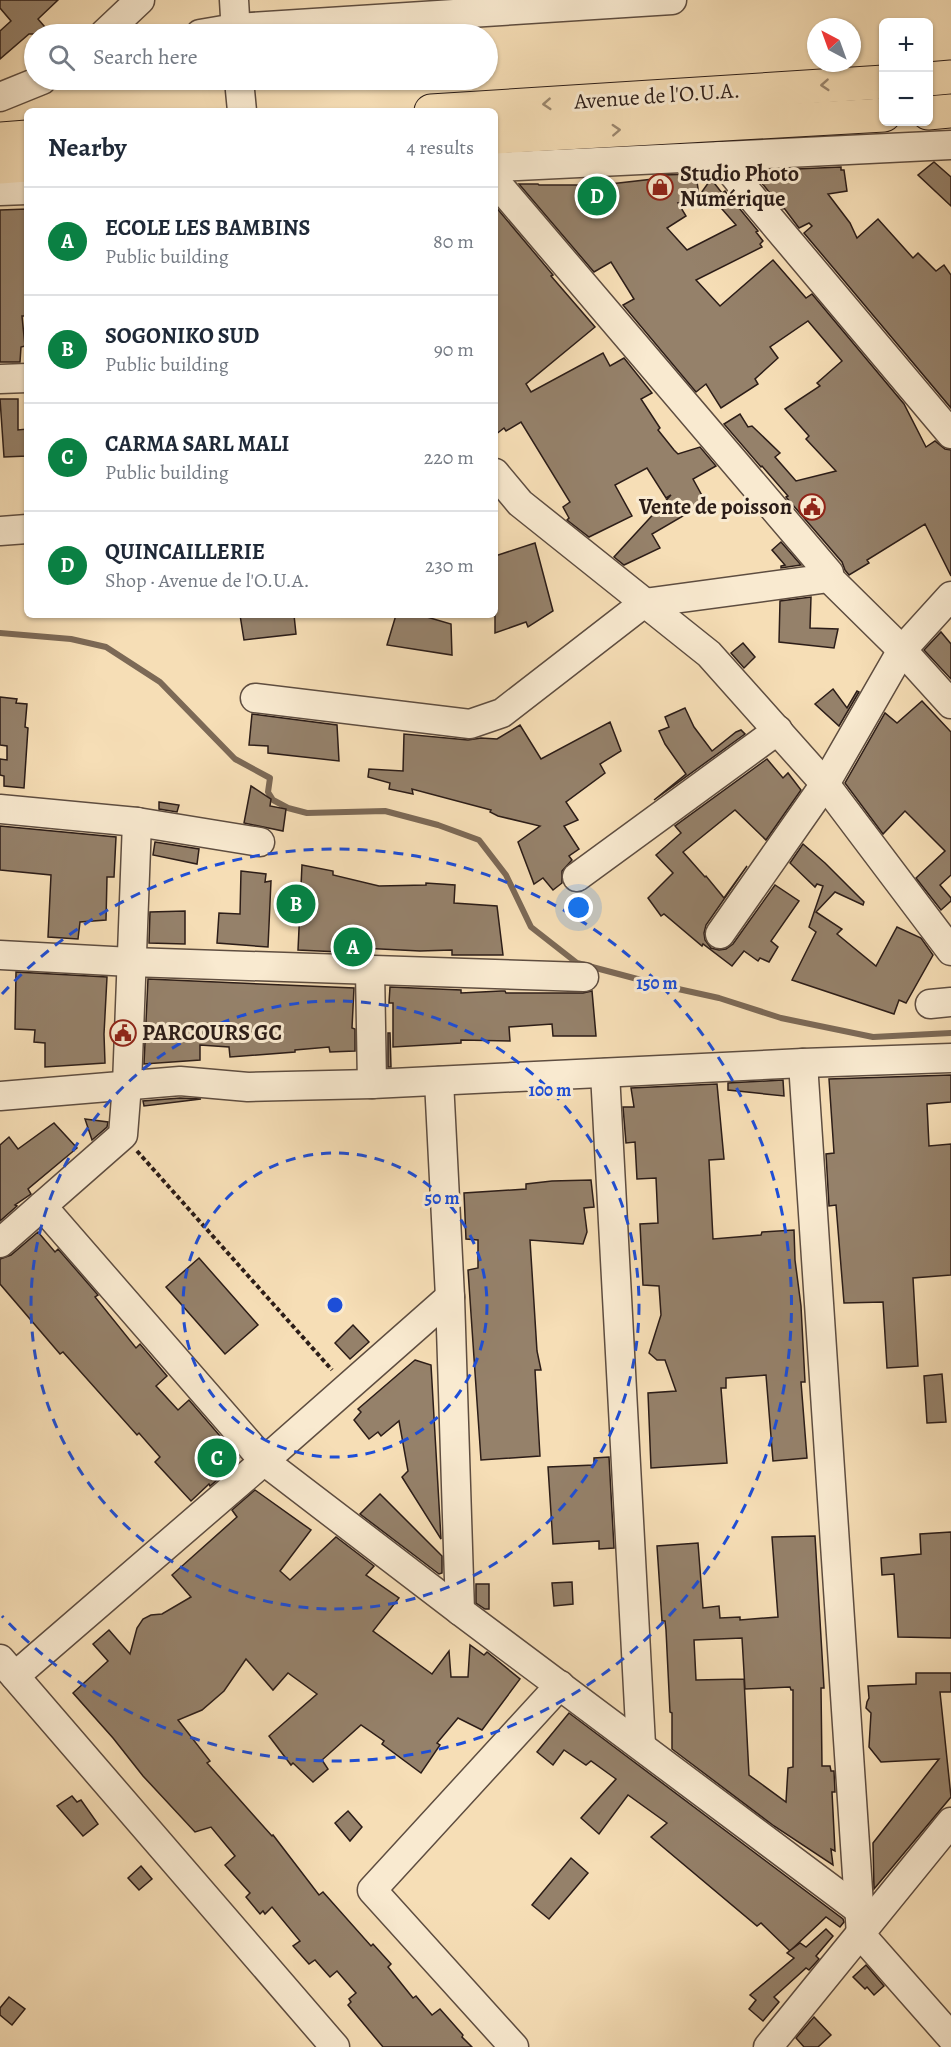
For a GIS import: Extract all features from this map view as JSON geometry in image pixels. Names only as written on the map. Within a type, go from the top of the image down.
[{"type":"highway","points":[[933,79],[951,77]]},
{"type":"highway","name":"Avenue de l'O.U.A.","points":[[478,108],[879,82]]},
{"type":"highway","points":[[933,112],[951,111]]},
{"type":"highway","name":"Avenue de l'O.U.A.","points":[[498,137],[879,115]]},
{"type":"highway","points":[[0,139],[24,137]]},
{"type":"highway","points":[[0,167],[24,165]]},
{"type":"street","points":[[115,24],[141,0]]},
{"type":"street","points":[[234,0],[236,24]]},
{"type":"street","points":[[334,24],[672,0]]},
{"type":"street","points":[[0,98],[24,88]]},
{"type":"street","points":[[240,90],[242,108]]},
{"type":"street","points":[[498,167],[951,145]]},
{"type":"street","points":[[719,156],[951,434]]},
{"type":"street","points":[[498,185],[830,573],[829,578],[902,650],[951,704]]},
{"type":"street","points":[[0,191],[24,189]]},
{"type":"street","points":[[0,379],[24,378]]},
{"type":"street","points":[[498,480],[508,503],[709,654],[825,784],[951,951]]},
{"type":"street","points":[[0,531],[24,529]]},
{"type":"street","points":[[255,698],[470,724],[502,713],[644,603],[829,578]]},
{"type":"street","points":[[720,934],[825,784],[902,650],[951,596]]},
{"type":"street","points":[[577,878],[778,730]]},
{"type":"street","points":[[0,808],[137,822],[260,842]]},
{"type":"street","points":[[0,1243],[123,1135],[137,822]]},
{"type":"street","points":[[0,955],[131,962],[584,977]]},
{"type":"street","points":[[370,970],[372,1084]]},
{"type":"street","points":[[0,1096],[180,1081],[248,1087],[372,1084],[951,1058]]},
{"type":"street","points":[[803,1063],[860,1922]]},
{"type":"street","points":[[605,1073],[641,1745]]},
{"type":"street","points":[[439,1081],[450,1297],[460,1611]]},
{"type":"street","points":[[42,1206],[264,1461],[460,1611],[641,1745],[860,1922],[951,2037]]},
{"type":"street","points":[[335,2047],[7,1667],[264,1461],[450,1297]]},
{"type":"street","points":[[514,2047],[372,1890],[560,1685]]},
{"type":"street","points":[[768,2047],[860,1922],[951,1822]]},
{"type":"path","points":[[123,1135],[347,1388]]},
{"type":"building","points":[[0,0],[58,0],[38,19],[42,24],[24,24],[24,38],[0,59],[0,31],[11,21],[0,8]]},
{"type":"building","points":[[934,162],[951,177],[951,206],[918,175]]},
{"type":"building","points":[[841,167],[841,170],[844,170],[847,191],[828,194],[850,223],[857,238],[878,219],[913,258],[918,253],[936,271],[944,265],[951,275],[951,408],[804,233],[812,226],[809,223],[799,228],[752,171]]},
{"type":"building","points":[[696,174],[699,196],[711,179],[722,193],[725,191],[758,231],[756,232],[763,241],[760,244],[762,247],[696,280],[720,306],[773,260],[806,298],[812,294],[904,404],[926,447],[935,441],[945,449],[951,450],[951,576],[925,524],[867,560],[869,563],[849,575],[842,562],[786,497],[788,496],[724,424],[740,414],[748,427],[752,426],[780,453],[775,457],[796,481],[836,471],[806,439],[809,436],[785,409],[820,386],[817,383],[842,361],[808,321],[770,347],[778,358],[755,379],[758,384],[721,408],[706,384],[696,392],[623,305],[634,299],[611,262],[594,272],[519,184],[601,185],[662,178],[661,175]],"holes":[[[715,201],[736,225],[687,250],[667,228],[686,216],[678,203]]]},
{"type":"building","points":[[24,209],[24,316],[22,316],[24,346],[21,347],[20,362],[0,362],[0,210]]},
{"type":"building","points":[[498,210],[595,327],[526,384],[531,392],[603,353],[610,366],[624,358],[652,393],[641,399],[660,428],[658,430],[674,450],[678,454],[700,447],[716,466],[693,479],[705,501],[652,534],[660,548],[624,565],[614,557],[671,495],[666,498],[647,468],[615,485],[632,516],[589,537],[567,520],[569,518],[563,507],[570,502],[521,422],[506,431],[504,428],[498,433]]},
{"type":"building","points":[[0,399],[18,399],[18,430],[24,429],[24,456],[4,457]]},
{"type":"building","points":[[781,542],[801,565],[781,568],[785,565],[772,550]]},
{"type":"building","points":[[535,543],[553,611],[528,627],[526,622],[495,633],[495,618],[498,618],[498,555]]},
{"type":"building","points":[[811,597],[810,628],[838,629],[834,648],[779,642],[780,601]]},
{"type":"building","points":[[240,618],[294,618],[296,634],[244,640]]},
{"type":"building","points":[[395,618],[430,618],[451,624],[452,655],[387,645]]},
{"type":"building","points":[[941,632],[951,644],[951,679],[924,650]]},
{"type":"building","points":[[743,643],[755,657],[744,668],[731,653]]},
{"type":"building","points":[[833,689],[847,708],[857,691],[859,692],[839,726],[815,704]]},
{"type":"building","points":[[0,697],[17,699],[16,703],[27,704],[25,727],[28,728],[24,788],[4,786],[4,776],[0,775],[0,759],[7,760],[7,746],[0,745]]},
{"type":"building","points":[[922,701],[951,732],[951,875],[940,885],[951,901],[941,910],[916,878],[945,851],[905,811],[883,834],[845,783],[885,713],[897,723]]},
{"type":"building","points":[[685,708],[694,727],[712,751],[736,732],[741,730],[745,734],[654,800],[686,774],[665,744],[659,731],[669,727],[665,717]]},
{"type":"building","points":[[252,714],[337,725],[339,761],[268,753],[268,746],[249,745]]},
{"type":"building","points":[[610,722],[621,751],[600,764],[605,773],[566,802],[578,820],[564,826],[579,849],[569,856],[572,860],[562,871],[562,883],[553,890],[543,878],[534,884],[518,842],[540,826],[498,816],[490,812],[491,810],[412,789],[413,794],[389,789],[390,783],[368,777],[369,769],[403,771],[404,734],[468,740],[497,739],[520,725],[541,759]]},
{"type":"building","points":[[767,759],[783,778],[788,773],[801,790],[766,840],[735,810],[683,852],[724,898],[747,866],[706,925],[705,940],[711,948],[726,949],[733,944],[775,885],[799,901],[771,941],[778,947],[769,962],[760,958],[758,961],[744,951],[732,966],[703,944],[702,946],[664,914],[661,916],[648,898],[673,873],[656,855],[681,833],[675,826]]},
{"type":"building","points":[[251,786],[271,799],[270,806],[286,809],[283,831],[244,823]]},
{"type":"building","points":[[159,802],[179,805],[177,812],[159,809]]},
{"type":"building","points":[[0,826],[116,837],[114,877],[107,877],[106,920],[80,922],[78,939],[48,937],[51,875],[0,870]]},
{"type":"building","points":[[155,842],[199,849],[197,864],[153,855]]},
{"type":"building","points":[[803,844],[864,902],[863,905],[835,892],[816,912],[842,929],[837,934],[876,966],[897,927],[921,938],[933,955],[906,1003],[899,1000],[894,1014],[792,980],[816,932],[809,927],[823,886],[817,884],[815,887],[790,863]]},
{"type":"building","points":[[302,865],[333,871],[333,875],[379,886],[426,885],[426,883],[455,885],[454,903],[497,906],[503,955],[452,955],[452,950],[361,948],[361,953],[298,950]]},
{"type":"building","points":[[241,871],[266,874],[265,882],[271,881],[268,947],[217,943],[219,913],[240,914]]},
{"type":"building","points":[[185,911],[185,944],[149,943],[150,912]]},
{"type":"building","points":[[16,972],[107,977],[105,1063],[45,1067],[45,1043],[34,1042],[35,1030],[15,1029]]},
{"type":"building","points":[[148,979],[354,988],[352,1028],[355,1029],[355,1051],[330,1052],[329,1047],[230,1057],[229,1047],[200,1045],[200,1060],[144,1064]]},
{"type":"building","points":[[390,987],[461,990],[461,993],[505,991],[506,993],[583,993],[592,991],[596,1036],[553,1036],[552,1024],[509,1027],[510,1041],[461,1040],[461,1043],[393,1047],[393,1003],[389,1003]]},
{"type":"building","points":[[388,1033],[390,1033],[391,1067],[388,1067]]},
{"type":"building","points":[[951,1075],[951,1102],[927,1104],[929,1146],[951,1144],[951,1275],[913,1278],[918,1366],[887,1368],[883,1302],[844,1303],[836,1205],[829,1206],[826,1154],[834,1153],[829,1079]]},
{"type":"building","points":[[783,1080],[784,1096],[728,1090],[728,1083]]},
{"type":"building","points":[[717,1084],[724,1159],[709,1160],[713,1239],[794,1230],[801,1306],[805,1382],[801,1382],[807,1458],[773,1461],[766,1375],[726,1378],[726,1388],[721,1388],[727,1463],[651,1468],[648,1393],[676,1391],[665,1360],[657,1360],[649,1353],[661,1315],[659,1286],[643,1285],[640,1224],[658,1223],[656,1178],[637,1179],[635,1142],[626,1143],[623,1107],[634,1107],[631,1088]]},
{"type":"building","points":[[201,1099],[144,1106],[143,1101]]},
{"type":"building","points":[[85,1119],[108,1122],[107,1127],[92,1140]]},
{"type":"building","points":[[54,1123],[77,1148],[28,1189],[31,1194],[15,1205],[17,1206],[0,1221],[0,1145],[9,1137],[18,1149]]},
{"type":"building","points":[[591,1180],[594,1207],[584,1208],[587,1232],[583,1244],[530,1240],[537,1351],[541,1370],[535,1370],[540,1456],[481,1460],[468,1270],[478,1268],[478,1240],[466,1239],[464,1193],[526,1189],[526,1184],[552,1181]]},
{"type":"building","points":[[38,1232],[55,1252],[58,1249],[98,1295],[95,1297],[136,1348],[140,1344],[167,1376],[156,1386],[178,1410],[189,1400],[239,1458],[234,1462],[236,1464],[191,1501],[155,1462],[160,1457],[139,1433],[137,1435],[63,1352],[60,1354],[0,1284],[0,1259],[11,1255]]},
{"type":"building","points":[[199,1258],[258,1325],[225,1354],[166,1287]]},
{"type":"building","points":[[353,1325],[369,1342],[350,1359],[335,1343]]},
{"type":"building","points":[[415,1360],[431,1365],[441,1539],[402,1477],[408,1471],[399,1421],[381,1436],[378,1432],[369,1439],[354,1420],[361,1412],[358,1409]]},
{"type":"building","points":[[942,1374],[946,1422],[927,1423],[924,1376]]},
{"type":"building","points":[[609,1457],[614,1548],[599,1549],[599,1541],[553,1544],[548,1467],[594,1465],[594,1458]]},
{"type":"building","points":[[255,1490],[311,1530],[280,1571],[290,1580],[336,1537],[374,1566],[366,1575],[399,1598],[373,1631],[432,1674],[449,1651],[451,1677],[468,1677],[470,1645],[484,1655],[487,1652],[520,1679],[482,1730],[458,1718],[437,1743],[440,1745],[421,1773],[382,1744],[384,1741],[361,1725],[322,1760],[328,1769],[313,1782],[293,1763],[291,1765],[269,1736],[317,1694],[288,1673],[273,1690],[246,1659],[224,1691],[202,1710],[178,1720],[210,1761],[207,1763],[273,1835],[319,1895],[323,1892],[371,1946],[373,1944],[391,1964],[388,1967],[413,1998],[416,1996],[432,2015],[440,2009],[472,2047],[383,2047],[348,2005],[351,2002],[349,1999],[356,1993],[337,1971],[330,1977],[315,1960],[309,1964],[293,1946],[300,1941],[272,1907],[265,1914],[263,1911],[260,1914],[246,1897],[250,1893],[225,1865],[235,1856],[211,1827],[195,1832],[143,1776],[73,1693],[108,1661],[93,1644],[109,1630],[130,1654],[137,1628],[143,1619],[151,1615],[162,1614],[191,1597],[172,1575],[237,1517],[232,1510]]},
{"type":"building","points":[[380,1494],[442,1556],[442,1573],[439,1574],[360,1514]]},
{"type":"building","points":[[951,1532],[951,1638],[898,1637],[894,1574],[882,1575],[881,1558],[921,1554],[920,1534]]},
{"type":"building","points":[[815,1536],[824,1688],[821,1688],[822,1766],[830,1766],[831,1771],[834,1771],[835,1792],[832,1792],[835,1851],[831,1849],[833,1865],[774,1826],[672,1749],[672,1713],[670,1712],[666,1630],[665,1621],[662,1621],[657,1546],[698,1543],[703,1608],[719,1606],[720,1618],[740,1617],[740,1620],[778,1617],[772,1537]],"holes":[[[742,1638],[745,1689],[790,1687],[793,1690],[793,1767],[788,1768],[786,1802],[749,1775],[744,1679],[696,1680],[694,1640]]]},
{"type":"building","points":[[572,1582],[573,1604],[554,1606],[552,1583]]},
{"type":"building","points":[[476,1584],[489,1584],[489,1609],[476,1603]]},
{"type":"building","points":[[916,1673],[951,1673],[951,1692],[940,1692],[951,1797],[874,1889],[873,1843],[939,1759],[881,1762],[869,1747],[871,1713],[866,1708],[869,1698],[868,1686],[916,1684]]},
{"type":"building","points":[[569,1713],[844,1922],[840,1927],[826,1917],[790,1951],[761,1923],[757,1926],[651,1837],[667,1823],[628,1795],[599,1834],[581,1818],[616,1779],[591,1761],[586,1765],[564,1750],[553,1765],[537,1752]]},
{"type":"building","points":[[72,1796],[77,1802],[81,1800],[98,1824],[83,1836],[57,1806]]},
{"type":"building","points":[[348,1811],[362,1827],[350,1841],[335,1823]]},
{"type":"building","points":[[571,1858],[588,1873],[549,1919],[532,1905]]},
{"type":"building","points":[[141,1866],[152,1879],[139,1890],[128,1878]]},
{"type":"building","points":[[826,1929],[833,1936],[816,1956],[819,1959],[809,1970],[806,1968],[774,1997],[779,2002],[763,2021],[749,2009],[756,2000],[750,1995],[794,1958],[787,1953],[800,1943],[806,1947]]},
{"type":"building","points":[[866,1965],[884,1986],[874,1995],[853,1977]]},
{"type":"building","points":[[9,1997],[25,2009],[12,2025],[0,2015],[0,2008]]},
{"type":"building","points":[[814,2017],[831,2035],[818,2047],[804,2047],[796,2038]]},
{"type":"waterway","points":[[0,633],[71,639],[106,647],[160,682],[235,759],[270,778],[268,792],[273,800],[288,808],[307,813],[385,811],[438,825],[479,840],[506,875],[531,927],[577,963],[719,998],[781,1018],[873,1037],[951,1033]]},
{"type":"place","name":"Studio Photo Numérique","points":[[660,187]]},
{"type":"place","name":"QUINCAILLERIE","points":[[597,196]]},
{"type":"place","name":"Vente de poisson","points":[[812,507]]},
{"type":"place","name":"SOGONIKO SUD","points":[[296,904]]},
{"type":"place","name":"ECOLE LES BAMBINS","points":[[353,947]]},
{"type":"place","name":"PARCOURS GC","points":[[123,1033]]},
{"type":"place","name":"CARMA SARL MALI","points":[[217,1458]]}]
